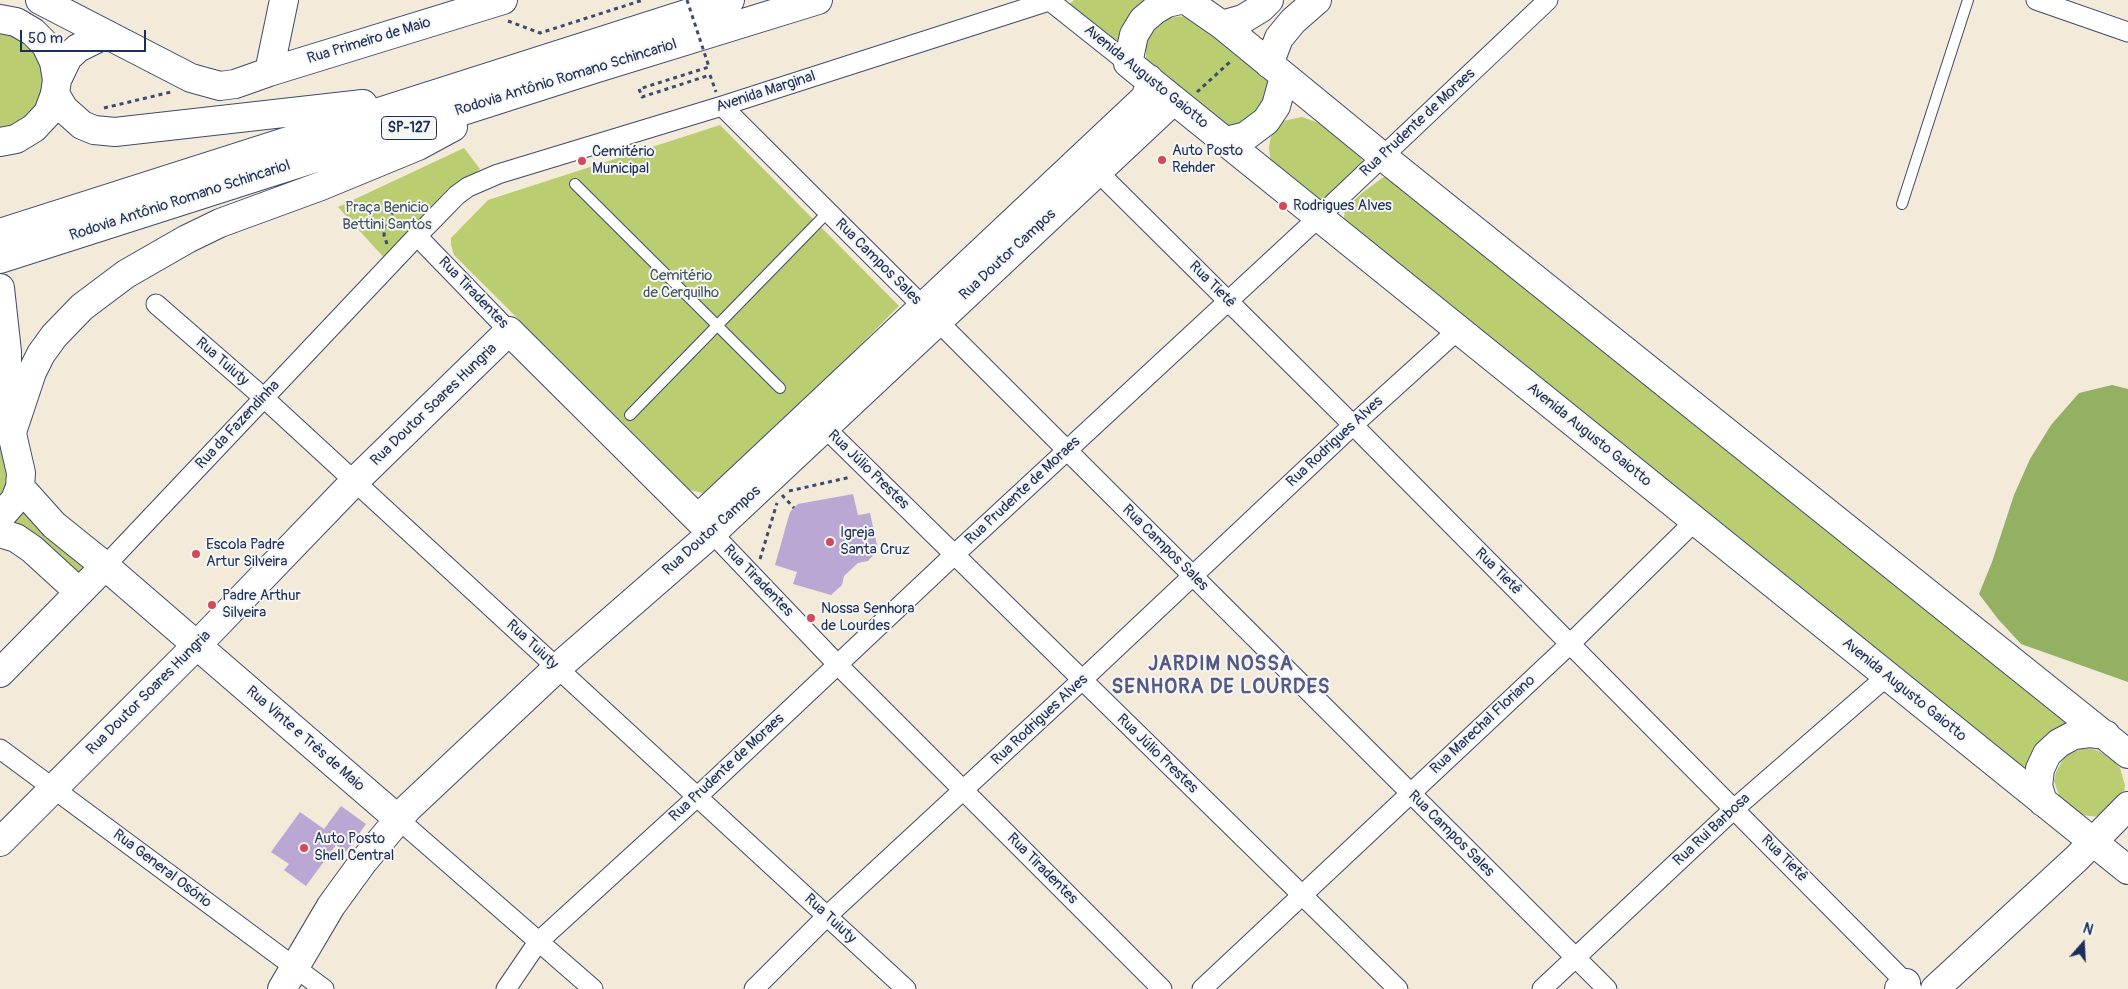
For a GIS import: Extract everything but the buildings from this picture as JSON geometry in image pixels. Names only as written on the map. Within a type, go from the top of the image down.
[{"type":"main road","name":"Rua Primeiro de Maio","points":[[40,0],[191,78],[220,86],[235,84],[503,0]]},
{"type":"main road","points":[[269,72],[284,0]]},
{"type":"main road","name":"Rodovia Antônio Romano Schincariol","points":[[0,233],[730,0]]},
{"type":"main road","name":"Rodovia Antônio Romano Schincariol","points":[[0,259],[514,94],[818,0]]},
{"type":"main road","name":"Rua Doutor Campos","points":[[288,978],[331,906],[398,819],[557,668],[703,524],[700,514],[817,420],[1090,164],[1145,98],[1149,88],[1138,71],[1134,35],[1143,20],[1155,10],[1167,3],[1180,0]]},
{"type":"main road","points":[[1186,0],[1222,25],[1276,71],[2128,754]]},
{"type":"main road","points":[[1222,25],[1243,19],[1270,0]]},
{"type":"main road","points":[[1226,141],[1246,136],[1266,121],[1276,106],[1276,71],[1279,38],[1293,21],[1317,0]]},
{"type":"main road","points":[[0,19],[16,22],[33,32],[46,45],[54,62],[56,87],[71,116],[82,125],[94,130],[115,132],[344,107],[382,102],[462,86]]},
{"type":"main road","points":[[0,142],[16,139],[34,128],[48,113],[68,57],[78,48],[106,34]]},
{"type":"main road","name":"Avenida Augusto Gaiotto","points":[[1138,71],[1320,216],[1886,677],[2043,802],[2085,850],[2128,870]]},
{"type":"main road","points":[[8,438],[32,372],[41,354],[54,336],[82,306],[126,274],[187,239],[220,223],[321,186],[418,146],[514,94]]},
{"type":"main road","name":"Rua Doutor Campos","points":[[1090,164],[1178,103]]},
{"type":"main road","points":[[0,288],[5,323],[8,438],[19,460],[21,473],[20,487],[15,500],[0,517]]},
{"type":"main road","name":"Rua Doutor Soares Hungria","points":[[0,842],[196,645],[355,481],[509,331]]},
{"type":"main road","name":"Rua Tiradentes","points":[[509,331],[703,524]]},
{"type":"main road","name":"Rua Vinte e Três de Maio","points":[[20,487],[54,525],[105,566],[398,819]]},
{"type":"main road","points":[[0,533],[16,538],[32,549],[79,592]]},
{"type":"main road","name":"Rua da Fazendinha","points":[[0,673],[105,566]]},
{"type":"main road","points":[[2043,802],[2038,786],[2040,769],[2047,754],[2059,742],[2074,735],[2090,732],[2106,735]]},
{"type":"main road","points":[[1935,989],[2085,850],[2128,806]]},
{"type":"street","name":"Avenida Augusto Gaiotto","points":[[1051,0],[1138,71]]},
{"type":"street","name":"Avenida Marginal","points":[[480,181],[722,106],[1051,0]]},
{"type":"street","name":"Rua Prudente de Moraes","points":[[506,989],[538,942],[697,797],[1227,300],[1320,216],[1548,0]]},
{"type":"street","points":[[2036,0],[2128,32]]},
{"type":"street","name":"Rua Campos Sales","points":[[722,106],[1607,989]]},
{"type":"street","name":"Rua Tietê","points":[[1090,164],[1353,425],[1734,809],[1906,987]]},
{"type":"street","name":"Rua da Fazendinha","points":[[105,566],[440,212],[457,195],[480,181]]},
{"type":"street","name":"Rua Tiradentes","points":[[417,236],[509,331]]},
{"type":"street","name":"Rua Tuiuty","points":[[156,304],[264,398],[355,481],[906,989]]},
{"type":"street","name":"Rua Rodrigues Alves","points":[[754,989],[827,916],[964,791],[1353,425],[1459,329]]},
{"type":"street","name":"Rua Júlio Prestes","points":[[817,420],[1398,989]]},
{"type":"street","name":"Rua Marechal Floriano","points":[[1202,989],[1570,644],[1695,521]]},
{"type":"street","name":"Rua Tiradentes","points":[[703,524],[838,665],[1162,989]]},
{"type":"street","name":"Rua Rui Barbosa","points":[[1542,989],[1734,809],[1886,677]]},
{"type":"street","name":"Rua General Osório","points":[[0,749],[53,789],[288,978],[324,989]]},
{"type":"street","name":"Rua Vinte e Três de Maio","points":[[398,819],[594,989]]},
{"type":"lane","points":[[1902,204],[1968,0]]},
{"type":"lane","points":[[575,184],[780,388]]},
{"type":"lane","points":[[630,415],[828,212]]},
{"type":"path","points":[[540,33],[643,0]]},
{"type":"path","points":[[688,0],[709,67],[640,89],[642,97],[710,75]]},
{"type":"path","points":[[1178,103],[1247,46]]},
{"type":"path","points":[[71,116],[206,83]]},
{"type":"path","points":[[396,258],[384,235],[385,226],[393,212],[400,206],[416,202],[440,212]]},
{"type":"path","points":[[751,574],[757,568],[780,493],[857,476],[866,468]]},
{"type":"green space","points":[[1074,0],[1161,0],[1123,50],[1068,5]]},
{"type":"green space","points":[[1189,16],[1269,74],[1272,101],[1236,129],[1223,124],[1152,72],[1146,58],[1148,39],[1153,28],[1161,21],[1174,17]]},
{"type":"green space","points":[[0,29],[35,47],[48,83],[32,118],[0,133]]},
{"type":"green space","points":[[1302,117],[1322,124],[1358,152],[1364,164],[1321,204],[1273,165],[1270,157],[1271,136],[1277,126],[1283,121]]},
{"type":"green space","name":"Cemitério de Cerquilho","points":[[720,125],[899,306],[711,495],[690,490],[454,255],[451,238],[488,200]]},
{"type":"green space","name":"Praça Benicio Bettini Santos","points":[[464,148],[480,169],[386,260],[338,207]]},
{"type":"green space","points":[[1385,176],[2071,723],[2028,778],[1346,225],[1345,209],[1362,193]]},
{"type":"green space","points":[[2112,385],[2128,389],[2128,682],[2021,644],[1998,619],[1979,594],[1992,562],[2014,495],[2030,459],[2051,425],[2079,393]]},
{"type":"green space","points":[[0,442],[11,463],[7,489],[0,498]]},
{"type":"green space","points":[[28,506],[87,565],[76,576],[7,527]]},
{"type":"green space","points":[[2090,748],[2099,751],[2114,761],[2120,768],[2125,785],[2124,794],[2099,817],[2081,815],[2060,798],[2054,781],[2056,772],[2065,756],[2081,749]]},
{"type":"place","name":"Auto Posto Rehder","points":[[1162,160]]},
{"type":"place","name":"Cemitério Municipal","points":[[582,161]]},
{"type":"place","name":"Rodrigues Alves","points":[[1283,206]]},
{"type":"place","name":"Igreja Santa Cruz","points":[[830,542]]},
{"type":"place","name":"Escola Padre Artur Silveira","points":[[196,554]]},
{"type":"place","name":"Padre Arthur Silveira","points":[[212,605]]},
{"type":"place","name":"Nossa Senhora de Lourdes","points":[[811,618]]},
{"type":"place","name":"Auto Posto Shell Central","points":[[304,848]]},
{"type":"district","name":"JARDIM NOSSA SENHORA DE LOURDES","points":[[1221,676]]}]
